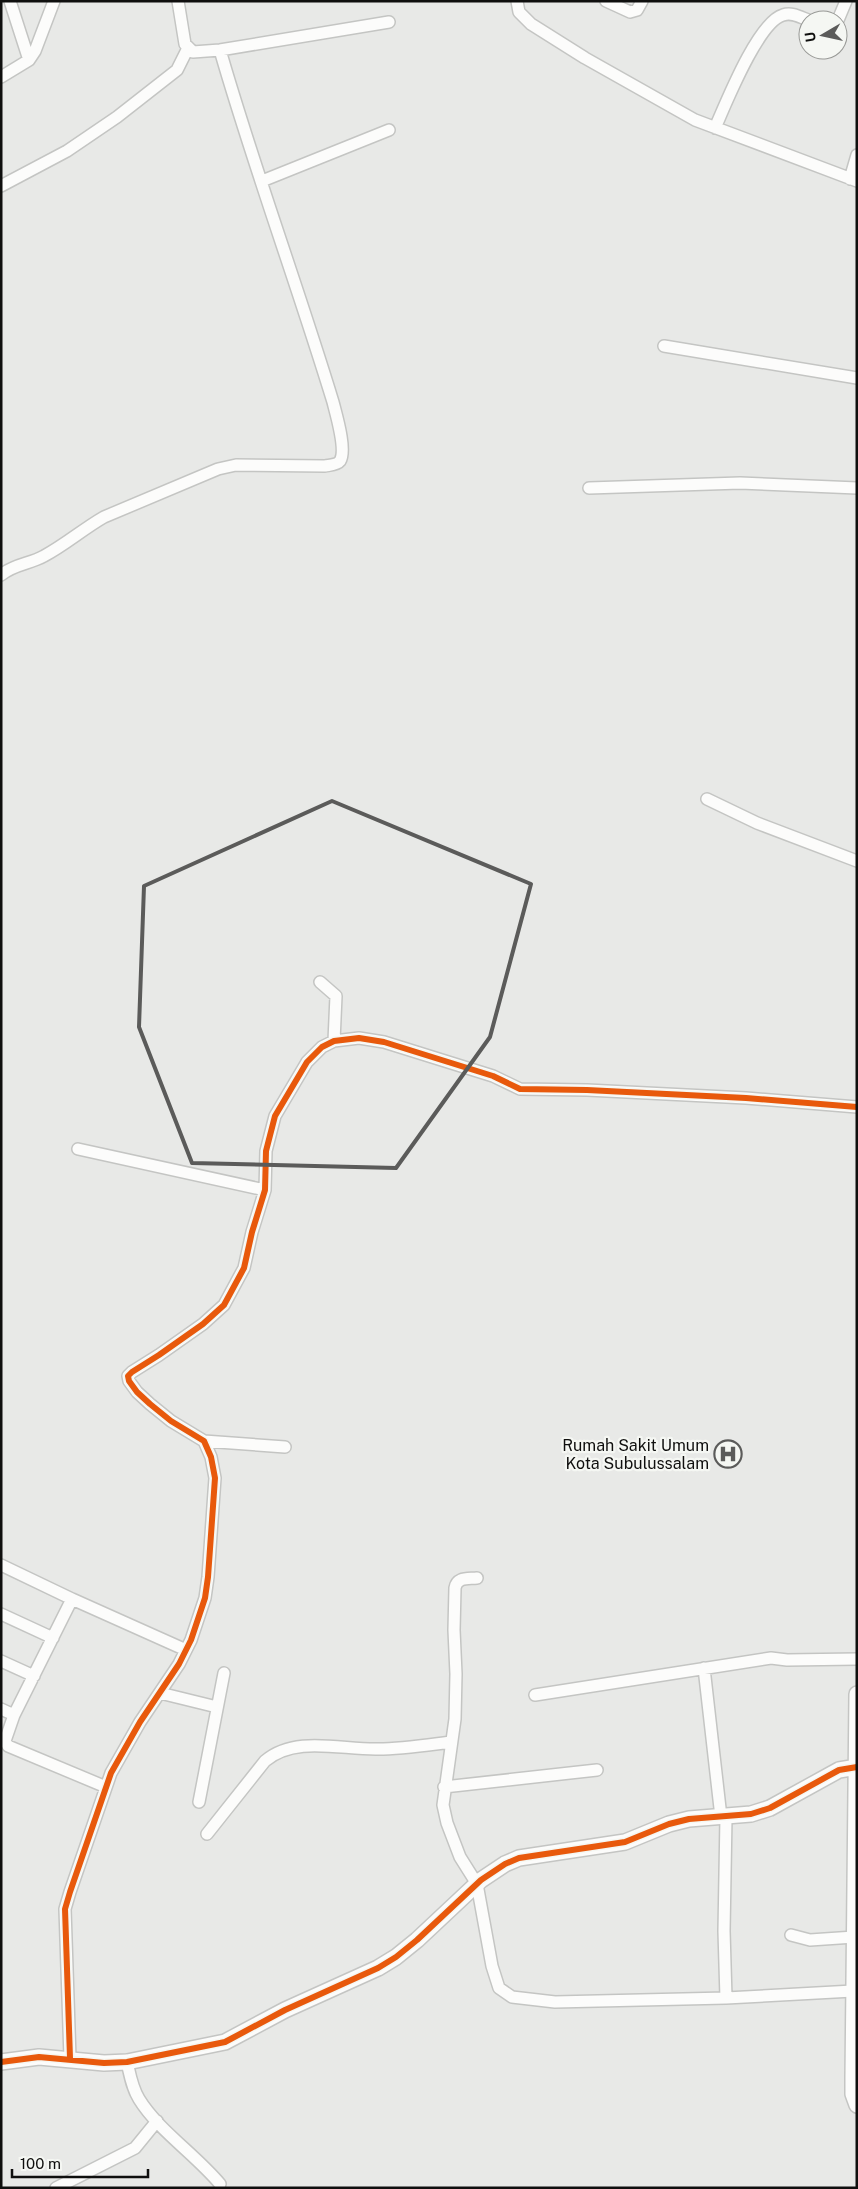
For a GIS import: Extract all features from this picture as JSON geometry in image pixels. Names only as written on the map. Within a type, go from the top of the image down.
[{"type":"street","points":[[10,1],[29,60]]},
{"type":"street","points":[[1,77],[29,60],[35,51],[44,22],[54,1]]},
{"type":"street","points":[[178,1],[182,30],[188,48],[193,52],[220,50],[389,22]]},
{"type":"street","points":[[517,1],[519,12],[531,24],[585,58],[695,120],[853,180],[857,155]]},
{"type":"street","points":[[606,1],[630,12],[637,10],[642,1]]},
{"type":"street","points":[[715,128],[757,40],[772,20],[782,15],[790,14],[798,17]]},
{"type":"street","points":[[1,186],[67,151],[116,117],[177,70],[188,48]]},
{"type":"street","points":[[1,575],[13,567],[47,555],[104,517],[218,469],[236,465],[325,466],[337,464],[340,461],[342,452],[333,402],[244,130],[220,50]]},
{"type":"street","points":[[262,181],[389,130]]},
{"type":"street","points":[[664,346],[857,378]]},
{"type":"street","points":[[589,488],[740,483],[857,488]]},
{"type":"street","points":[[707,799],[757,824],[857,860]]},
{"type":"street","points":[[320,982],[336,996],[334,1040]]},
{"type":"street","points":[[285,1447],[204,1441],[171,1421],[150,1404],[137,1392],[129,1381],[128,1376],[203,1324],[224,1305],[244,1268],[252,1232],[265,1190],[266,1151],[274,1116],[307,1062],[322,1047],[334,1040],[359,1038],[384,1042],[493,1076],[520,1089],[716,1096],[857,1107]]},
{"type":"street","points":[[78,1149],[265,1190]]},
{"type":"street","points":[[70,2058],[66,1909],[106,1787],[117,1761],[186,1650],[205,1598],[213,1531],[214,1472],[211,1457],[204,1441]]},
{"type":"street","points":[[1,1565],[186,1650]]},
{"type":"street","points":[[477,1578],[460,1580],[456,1583],[455,1588],[455,1719],[443,1804],[447,1823],[463,1864],[477,1884],[496,1982],[505,1994],[512,1997],[555,2002],[726,1998],[853,1992]]},
{"type":"street","points":[[72,1599],[4,1738],[8,1746],[106,1787]]},
{"type":"street","points":[[1,1614],[53,1638]]},
{"type":"street","points":[[535,1695],[771,1658],[787,1660],[857,1659]]},
{"type":"street","points":[[1,1661],[34,1676]]},
{"type":"street","points":[[704,1668],[724,1817],[726,1998]]},
{"type":"street","points":[[199,1802],[224,1673]]},
{"type":"street","points":[[160,1693],[217,1706]]},
{"type":"street","points":[[856,2096],[853,1992],[857,1694]]},
{"type":"street","points":[[1,1709],[14,1715]]},
{"type":"street","points":[[207,1834],[266,1761],[274,1754],[303,1747],[377,1749],[451,1742]]},
{"type":"street","points":[[1,2062],[26,2057],[70,2058],[104,2063],[127,2062],[225,2042],[285,2010],[378,1968],[408,1948],[477,1884],[505,1864],[537,1853],[614,1844],[634,1839],[679,1821],[741,1817],[761,1811],[839,1770],[856,1767]]},
{"type":"street","points":[[444,1787],[597,1770]]},
{"type":"street","points":[[790,1935],[810,1940],[854,1937]]},
{"type":"street","points":[[127,2062],[133,2088],[139,2099],[156,2121],[200,2161],[220,2184]]},
{"type":"street","points":[[56,2188],[135,2148],[156,2121]]},
{"type":"highlighted area","points":[[332,801],[531,884],[490,1037],[396,1168],[192,1163],[139,1027],[144,886]]},
{"type":"cycle path","points":[[70,2058],[65,1909],[111,1773],[140,1722],[179,1664],[191,1640],[205,1598],[208,1577],[215,1478],[211,1457],[204,1441],[171,1421],[150,1404],[137,1392],[129,1381],[128,1376],[203,1324],[224,1305],[244,1268],[252,1232],[265,1190],[266,1151],[275,1116],[307,1062],[322,1047],[334,1041],[359,1038],[384,1042],[493,1076],[520,1089],[587,1090],[746,1098],[857,1107]]},
{"type":"cycle path","points":[[1,2062],[39,2057],[104,2063],[127,2062],[225,2042],[285,2010],[378,1968],[396,1957],[481,1880],[505,1864],[519,1858],[625,1842],[669,1824],[689,1819],[751,1814],[770,1808],[839,1770],[857,1767]]},
{"type":"place","name":"Rumah Sakit Umum Kota Subulussalam","points":[[728,1454]]}]
